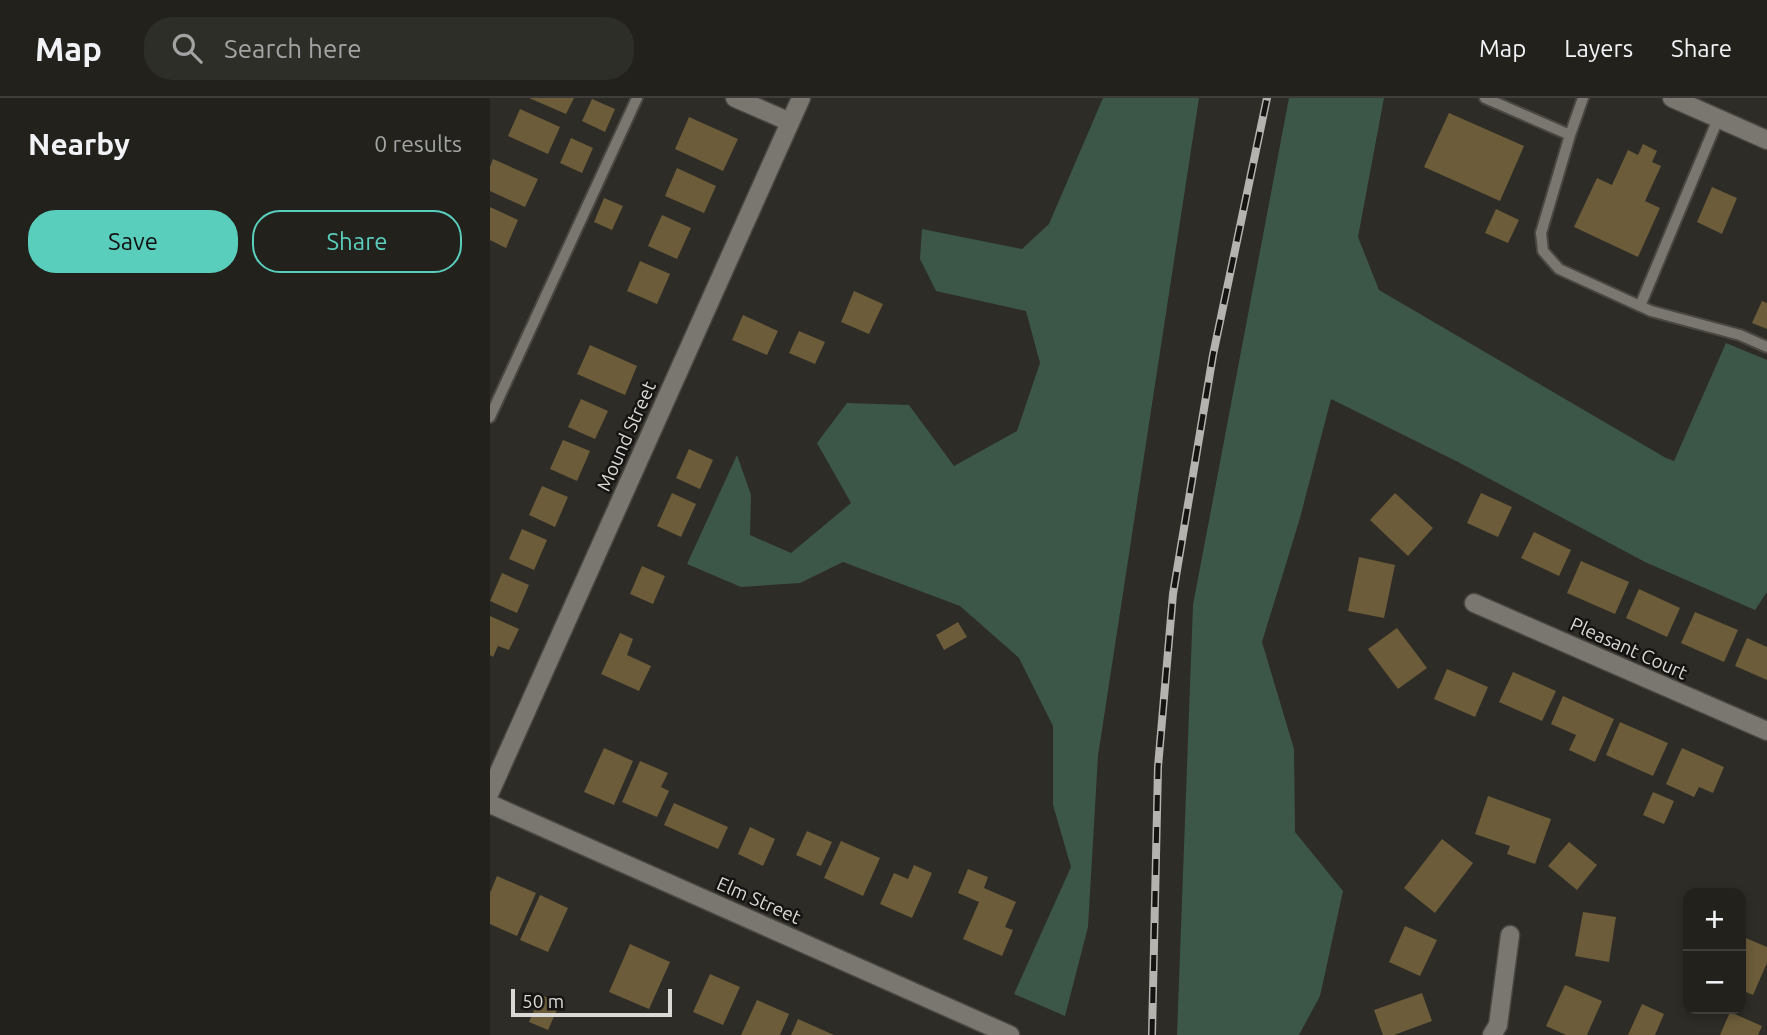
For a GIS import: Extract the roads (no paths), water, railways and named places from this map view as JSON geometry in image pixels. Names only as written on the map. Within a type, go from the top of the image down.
[{"type":"street","points":[[735,98],[790,122]]},
{"type":"street","name":"Mound Street","points":[[490,792],[801,98]]},
{"type":"street","points":[[1672,98],[1767,140]]},
{"type":"street","name":"Pleasant Court","points":[[1474,603],[1767,731]]},
{"type":"street","name":"Elm Street","points":[[490,803],[1010,1035]]},
{"type":"street","points":[[1492,1035],[1497,1025],[1510,935]]},
{"type":"lane","points":[[490,416],[637,98]]},
{"type":"lane","points":[[1485,98],[1570,135]]},
{"type":"lane","points":[[1583,98],[1541,233],[1543,251],[1559,269],[1651,311],[1740,335],[1767,347]]},
{"type":"lane","points":[[1640,306],[1718,118]]},
{"type":"railway","points":[[1152,1035],[1158,767],[1173,594],[1213,355],[1267,98]]}]
